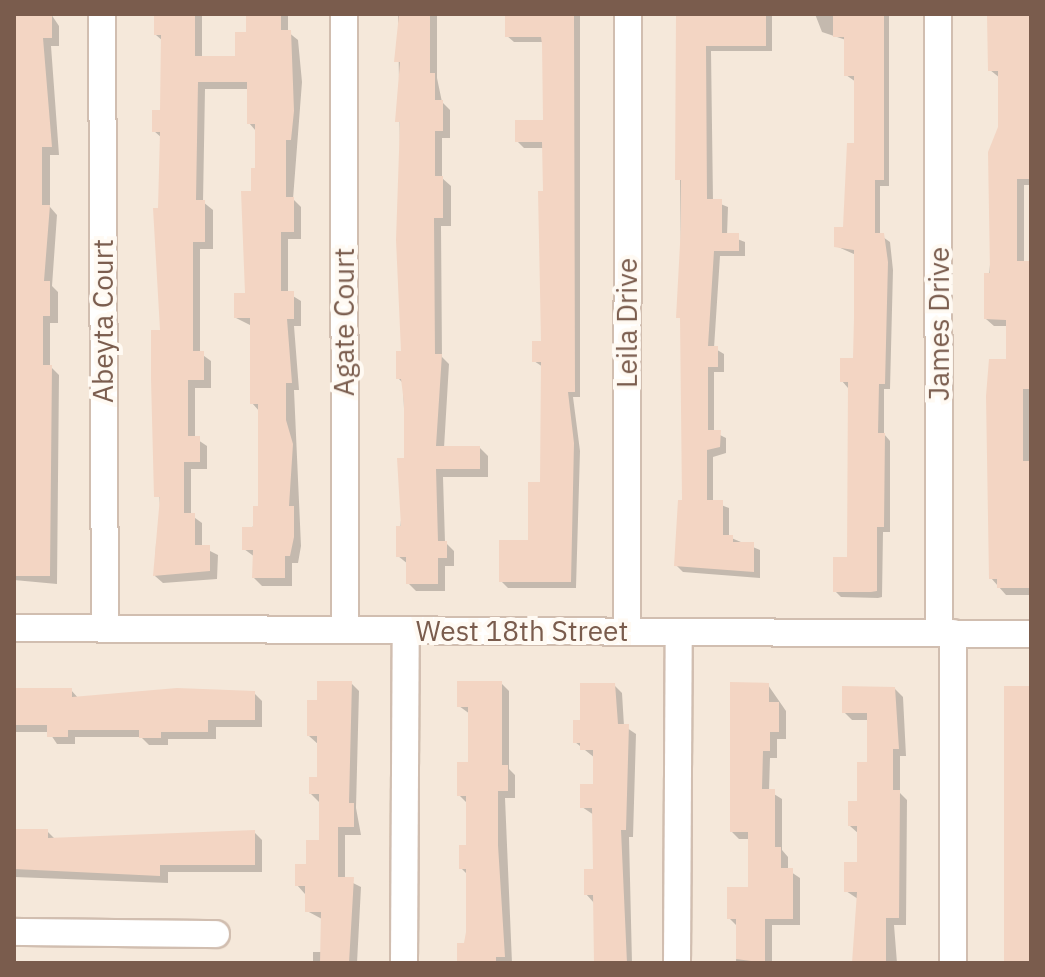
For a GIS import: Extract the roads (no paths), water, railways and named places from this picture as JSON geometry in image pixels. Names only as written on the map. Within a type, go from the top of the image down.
[{"type":"street","name":"Abeyta Court","points":[[102,14],[105,629]]},
{"type":"street","name":"Agate Court","points":[[344,14],[345,630]]},
{"type":"street","name":"Leila Drive","points":[[627,632],[628,14]]},
{"type":"street","name":"James Drive","points":[[938,14],[953,963]]},
{"type":"street","name":"West 18th Street","points":[[14,628],[1031,634]]},
{"type":"street","points":[[404,963],[406,630]]},
{"type":"street","points":[[677,963],[679,632]]},
{"type":"street","points":[[14,932],[216,934]]}]
